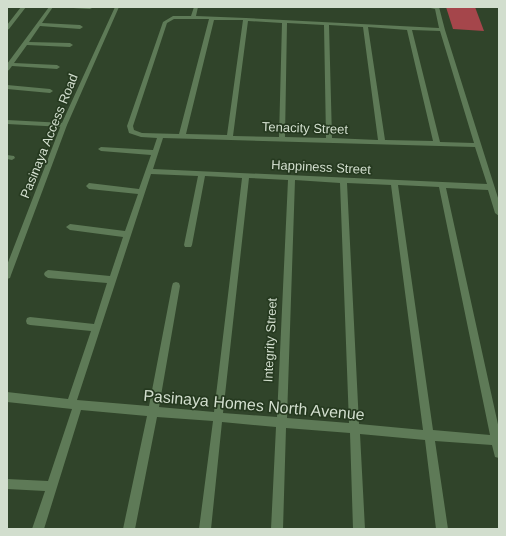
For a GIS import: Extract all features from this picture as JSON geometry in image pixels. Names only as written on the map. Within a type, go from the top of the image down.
[{"type":"street","points":[[7,28],[24,7]]},
{"type":"street","points":[[9,66],[51,7]]},
{"type":"street","points":[[73,7],[90,8]]},
{"type":"street","name":"Pasinaya Access Road","points":[[7,275],[64,125],[117,7]]},
{"type":"street","points":[[196,7],[193,17],[442,30]]},
{"type":"street","points":[[428,7],[437,7],[442,30],[499,213]]},
{"type":"street","name":"Tenacity Street","points":[[193,17],[177,16],[169,18],[165,22],[130,123],[131,131],[141,135],[478,145]]},
{"type":"street","points":[[182,136],[212,18]]},
{"type":"street","points":[[230,137],[246,19]]},
{"type":"street","points":[[282,139],[285,22]]},
{"type":"street","points":[[39,24],[80,27]]},
{"type":"street","points":[[326,25],[329,141]]},
{"type":"street","points":[[365,26],[382,142]]},
{"type":"street","points":[[409,29],[437,144]]},
{"type":"street","points":[[26,43],[70,45]]},
{"type":"street","points":[[9,66],[57,67]]},
{"type":"street","points":[[7,87],[50,91]]},
{"type":"street","points":[[7,122],[64,125]]},
{"type":"street","points":[[38,529],[52,486],[97,328],[161,135]]},
{"type":"street","points":[[101,149],[155,153]]},
{"type":"street","name":"Happiness Street","points":[[150,171],[491,187]]},
{"type":"street","points":[[188,245],[202,173]]},
{"type":"street","points":[[205,529],[246,176]]},
{"type":"street","name":"Integrity Street","points":[[277,529],[280,422],[292,177]]},
{"type":"street","points":[[343,180],[359,529]]},
{"type":"street","points":[[394,182],[442,529]]},
{"type":"street","points":[[442,184],[498,440],[499,453]]},
{"type":"street","points":[[89,186],[142,192]]},
{"type":"street","points":[[70,227],[128,234]]},
{"type":"street","points":[[48,274],[113,280]]},
{"type":"street","points":[[129,529],[176,286]]},
{"type":"street","points":[[30,321],[97,328]]},
{"type":"street","name":"Pasinaya Homes North Avenue","points":[[7,397],[75,405],[498,440]]},
{"type":"street","points":[[7,484],[52,486]]},
{"type":"shaded area","points":[[446,7],[475,7],[484,31],[453,29]]}]
